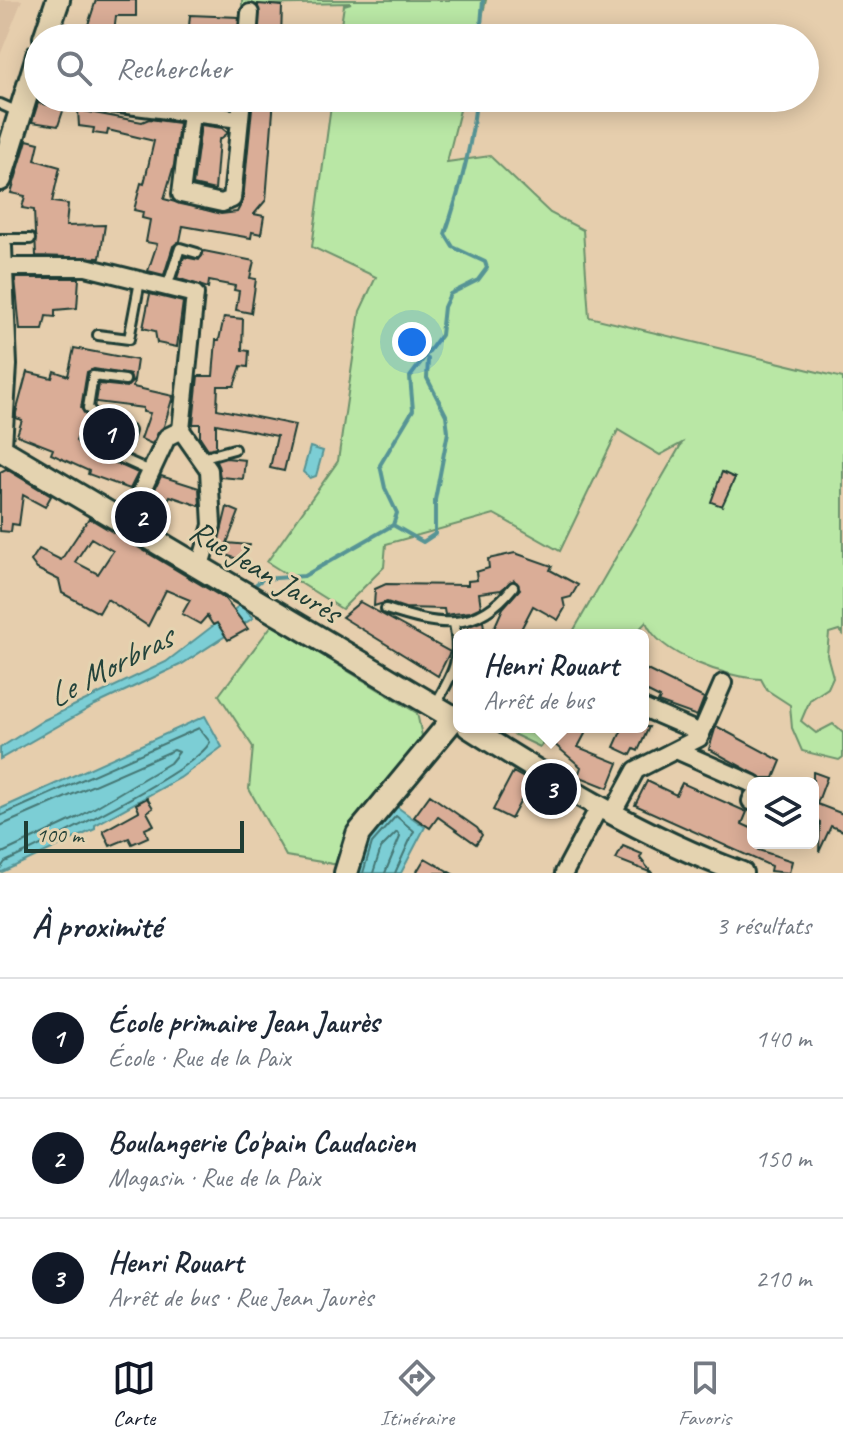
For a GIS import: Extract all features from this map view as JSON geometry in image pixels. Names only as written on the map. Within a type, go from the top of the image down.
[{"type":"main road","points":[[50,24],[58,0]]},
{"type":"main road","points":[[1,169],[8,119],[24,100]]},
{"type":"main road","points":[[0,447],[5,365],[1,257]]},
{"type":"main road","name":"Rue Jean Jaurès","points":[[0,447],[199,569],[453,718]]},
{"type":"main road","points":[[346,873],[358,834],[453,730]]},
{"type":"street","points":[[249,24],[250,13]]},
{"type":"street","points":[[176,112],[240,119]]},
{"type":"street","points":[[191,114],[181,194],[222,203],[232,199],[241,112]]},
{"type":"street","points":[[1,257],[86,267],[195,294],[181,430],[209,470],[212,525],[199,569]]},
{"type":"street","points":[[126,525],[167,437],[181,430]]},
{"type":"street","points":[[564,873],[632,774],[701,733],[723,683]]},
{"type":"street","points":[[649,711],[701,733]]},
{"type":"street","name":"Rue Jean Jaurès","points":[[478,733],[606,811],[677,847],[742,873]]},
{"type":"street","points":[[676,750],[747,781]]},
{"type":"lane","points":[[0,239],[30,239]]},
{"type":"lane","points":[[167,288],[180,248],[197,253]]},
{"type":"lane","points":[[98,335],[129,339],[140,281]]},
{"type":"lane","points":[[97,418],[88,408],[93,376],[125,380]]},
{"type":"lane","points":[[97,418],[104,417],[130,431],[121,458]]},
{"type":"lane","points":[[97,418],[86,439],[150,471]]},
{"type":"lane","points":[[200,458],[234,449]]},
{"type":"lane","points":[[386,609],[424,621],[454,624],[495,610],[513,587]]},
{"type":"lane","points":[[454,624],[455,629]]},
{"type":"lane","points":[[434,707],[453,672]]},
{"type":"shaded area","points":[[0,0],[22,0],[0,55]]},
{"type":"green space","points":[[242,0],[486,0],[480,24],[341,24],[344,5],[351,3],[242,5]]},
{"type":"green space","points":[[330,112],[460,112],[447,162],[490,156],[550,213],[583,230],[589,317],[843,378],[843,634],[839,630],[829,633],[827,655],[833,677],[828,688],[810,700],[801,721],[816,733],[833,724],[843,733],[843,757],[839,760],[802,751],[792,728],[790,705],[767,690],[761,679],[714,669],[679,654],[653,634],[646,622],[640,629],[574,629],[682,443],[660,455],[618,430],[560,551],[494,514],[386,544],[384,567],[342,609],[267,562],[338,461],[360,311],[376,277],[312,247]]},
{"type":"green space","points":[[272,625],[417,713],[422,736],[346,835],[339,865],[286,856],[249,789],[253,747],[219,695]]},
{"type":"green space","points":[[514,733],[552,733],[540,747]]},
{"type":"water","points":[[310,447],[323,451],[316,476],[310,478],[303,472]]},
{"type":"water","points":[[240,605],[253,618],[182,664],[95,705],[0,759],[0,748],[44,720],[166,662]]},
{"type":"water","points":[[205,716],[222,747],[180,778],[95,825],[95,829],[0,873],[0,809]]},
{"type":"water","points":[[393,804],[425,827],[401,873],[354,873],[364,839]]},
{"type":"building","points":[[96,0],[136,0],[136,16],[116,16],[115,24],[88,24]]},
{"type":"building","points":[[258,4],[282,6],[281,24],[259,24]]},
{"type":"building","points":[[190,15],[239,17],[238,24],[189,24]]},
{"type":"building","points":[[35,112],[63,112],[58,126],[32,122]]},
{"type":"building","points":[[78,112],[142,122],[149,119],[179,123],[174,165],[164,199],[221,214],[237,212],[243,201],[252,112],[273,112],[266,200],[254,214],[264,216],[261,234],[252,232],[251,238],[183,226],[180,241],[173,246],[164,275],[148,271],[157,244],[146,242],[150,220],[142,218],[143,212],[134,210],[154,141],[108,130],[107,135],[93,133],[94,128],[79,126]]},
{"type":"building","points":[[201,125],[222,128],[228,133],[219,140],[215,190],[193,185]]},
{"type":"building","points":[[27,140],[39,143],[35,160],[60,167],[52,202],[68,204],[66,226],[105,225],[100,258],[36,256],[34,210],[22,208],[25,196],[11,193]]},
{"type":"building","points":[[204,251],[254,261],[250,278],[256,279],[251,313],[236,310],[239,291],[234,290],[235,286],[209,281],[208,288],[177,278],[184,257],[199,260]]},
{"type":"building","points":[[15,278],[79,278],[77,308],[55,310],[55,317],[46,316],[43,330],[20,330]]},
{"type":"building","points":[[150,294],[183,302],[177,347],[157,343],[155,331],[143,328]]},
{"type":"building","points":[[224,317],[243,319],[242,350],[249,351],[248,367],[241,366],[234,386],[218,386],[217,409],[295,425],[284,471],[270,468],[277,436],[216,424],[216,447],[208,449],[200,437],[200,424],[193,424],[198,376],[213,376],[216,340],[219,340]]},
{"type":"building","points":[[74,348],[137,360],[133,387],[173,396],[164,426],[152,444],[141,439],[150,413],[143,412],[143,408],[96,402],[99,384],[127,387],[132,382],[130,375],[94,369],[87,372],[81,408],[87,417],[76,441],[87,450],[138,473],[130,489],[88,474],[89,471],[51,454],[53,449],[17,435],[22,420],[16,418],[16,413],[27,372],[52,378],[54,371],[68,376]]},
{"type":"building","points":[[226,458],[245,460],[243,479],[220,477],[216,461]]},
{"type":"building","points":[[6,469],[51,496],[45,507],[23,495],[19,525],[12,524],[11,532],[0,531],[0,472]]},
{"type":"building","points":[[722,472],[735,478],[722,506],[711,502]]},
{"type":"building","points":[[161,476],[199,488],[200,506],[170,496],[155,524],[142,517]]},
{"type":"building","points":[[227,507],[239,512],[227,543],[250,545],[241,560],[216,552]]},
{"type":"building","points":[[89,518],[225,599],[248,629],[228,640],[217,623],[213,625],[207,616],[200,624],[182,614],[190,600],[166,590],[148,626],[107,599],[99,613],[62,593],[59,580],[37,569],[31,561],[39,549],[61,560]],"holes":[[[91,538],[113,551],[98,574],[75,562]]]},
{"type":"building","points":[[515,553],[552,566],[550,570],[578,585],[571,597],[563,599],[565,608],[558,620],[533,606],[521,629],[494,629],[503,608],[520,589],[514,580],[501,590],[479,593],[481,607],[470,612],[445,615],[444,609],[405,608],[387,602],[374,606],[375,589],[386,584],[468,585],[468,581],[477,580],[476,572],[489,568],[488,559]]},
{"type":"building","points":[[360,602],[450,652],[438,676],[342,617]]},
{"type":"building","points":[[483,621],[484,629],[467,629]]},
{"type":"building","points":[[649,671],[704,698],[697,716],[658,702],[660,698],[649,692]]},
{"type":"building","points":[[716,726],[781,761],[774,777],[760,777],[709,749]]},
{"type":"building","points":[[562,733],[585,733],[578,747],[618,763],[608,788],[578,776],[581,767],[546,737],[557,739]]},
{"type":"building","points":[[620,733],[646,733],[638,751],[634,749],[631,755],[614,747]]},
{"type":"building","points":[[513,772],[531,782],[511,819],[493,810]]},
{"type":"building","points":[[813,772],[827,777],[819,799],[819,777],[813,777]]},
{"type":"building","points":[[647,781],[676,795],[682,783],[747,812],[742,824],[747,826],[747,849],[758,849],[792,861],[789,873],[770,871],[771,866],[635,805]]},
{"type":"building","points":[[430,795],[477,828],[482,835],[476,844],[438,817],[430,828],[414,817]]},
{"type":"building","points":[[147,798],[153,808],[147,812],[154,825],[145,829],[148,837],[132,844],[129,838],[110,846],[103,831],[139,811],[136,804]]},
{"type":"building","points":[[819,805],[843,814],[843,831],[831,826],[819,852]]},
{"type":"building","points":[[623,846],[642,854],[640,858],[652,873],[616,859]]},
{"type":"building","points":[[425,858],[451,873],[416,873]]},
{"type":"waterway","name":"Le Morbras","points":[[481,24],[483,0]]},
{"type":"waterway","name":"Le Morbras","points":[[251,588],[263,579],[304,576],[393,525],[397,513],[385,488],[380,465],[413,410],[410,377],[441,335],[444,307],[450,294],[478,280],[487,268],[485,262],[453,247],[445,234],[465,167],[474,112]]},
{"type":"waterway","name":"Le Morbras","points":[[393,525],[423,542],[435,534],[435,500],[448,432],[446,415],[427,378],[428,359]]},
{"type":"place","name":"École primaire Jean Jaurès","points":[[109,434]]},
{"type":"place","name":"Boulangerie Co'pain Caudacien","points":[[141,517]]},
{"type":"place","name":"Henri Rouart","points":[[551,789]]}]
